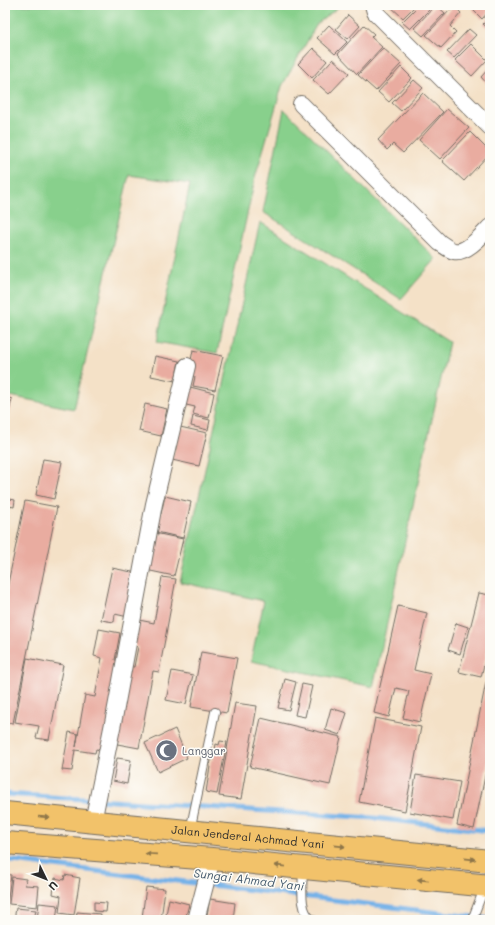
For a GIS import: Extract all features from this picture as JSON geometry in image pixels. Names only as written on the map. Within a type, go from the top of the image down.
[{"type":"highway","name":"Jalan Jenderal Achmad Yani","points":[[5,813],[490,861]]},
{"type":"highway","points":[[5,843],[212,859],[487,886]]},
{"type":"street","points":[[373,5],[376,12],[490,127]]},
{"type":"street","points":[[301,104],[440,242],[454,251],[462,250],[476,241],[490,227]]},
{"type":"street","points":[[93,822],[154,504],[187,366]]},
{"type":"street","points":[[196,920],[212,859]]},
{"type":"lane","points":[[190,831],[215,712]]},
{"type":"lane","points":[[303,868],[303,909],[313,920]]},
{"type":"lane","points":[[472,920],[487,886]]},
{"type":"green space","points":[[5,5],[341,5],[317,24],[282,86],[255,178],[217,353],[157,342],[190,184],[129,175],[74,409],[5,395]]},
{"type":"green space","points":[[284,109],[436,259],[401,299],[263,212]]},
{"type":"green space","points":[[260,222],[449,342],[373,687],[251,661],[264,601],[180,582]]},
{"type":"building","points":[[389,5],[416,5],[403,18]]},
{"type":"building","points":[[419,5],[428,5],[431,8],[410,29],[402,22]]},
{"type":"building","points":[[436,5],[445,13],[423,36],[414,28]]},
{"type":"building","points":[[476,5],[490,5],[490,10],[482,19],[472,9]]},
{"type":"building","points":[[454,6],[461,13],[450,26],[456,32],[441,48],[426,35]]},
{"type":"building","points":[[348,15],[360,26],[348,39],[336,29]]},
{"type":"building","points":[[490,17],[490,30],[483,24]]},
{"type":"building","points":[[329,25],[347,42],[335,54],[317,38]]},
{"type":"building","points":[[364,25],[374,34],[371,37],[382,47],[357,74],[338,54]]},
{"type":"building","points":[[469,29],[476,35],[454,58],[447,52]]},
{"type":"building","points":[[471,44],[487,60],[472,76],[455,60]]},
{"type":"building","points":[[313,48],[327,61],[312,78],[298,64]]},
{"type":"building","points":[[383,48],[401,64],[376,91],[358,75]]},
{"type":"building","points":[[333,59],[349,73],[329,94],[313,80]]},
{"type":"building","points":[[401,67],[412,78],[389,102],[378,92]]},
{"type":"building","points":[[490,67],[490,85],[489,86],[481,77]]},
{"type":"building","points":[[414,80],[423,88],[401,111],[392,103]]},
{"type":"building","points":[[423,93],[443,112],[403,153],[393,144],[387,150],[378,140]]},
{"type":"building","points":[[447,109],[469,128],[440,159],[419,140]]},
{"type":"building","points":[[470,132],[490,153],[464,181],[442,161]]},
{"type":"building","points":[[193,350],[223,356],[215,390],[193,386],[195,377],[188,375]]},
{"type":"building","points":[[155,356],[179,361],[175,381],[151,376]]},
{"type":"building","points":[[186,386],[214,393],[209,418],[193,414],[195,407],[182,404]]},
{"type":"building","points":[[5,397],[12,399],[8,416],[5,415]]},
{"type":"building","points":[[145,404],[167,409],[161,436],[139,431]]},
{"type":"building","points":[[193,416],[210,420],[208,430],[191,426]]},
{"type":"building","points":[[180,427],[207,433],[199,466],[172,460]]},
{"type":"building","points":[[43,459],[62,462],[54,499],[36,495]]},
{"type":"building","points":[[165,496],[191,502],[183,538],[157,532],[159,523],[155,522],[157,514],[161,514]]},
{"type":"building","points":[[5,498],[15,500],[14,507],[5,505]]},
{"type":"building","points":[[25,501],[57,507],[13,723],[5,722],[5,598]]},
{"type":"building","points":[[155,533],[183,539],[174,576],[146,570]]},
{"type":"building","points":[[112,568],[137,573],[128,617],[115,614],[114,622],[101,620]]},
{"type":"building","points":[[162,577],[176,579],[159,672],[153,671],[139,748],[112,743],[126,666],[134,667],[138,647],[134,646],[139,620],[154,623]]},
{"type":"building","points":[[479,593],[490,595],[490,640],[481,677],[459,672]]},
{"type":"building","points":[[398,606],[427,613],[414,670],[431,674],[420,722],[403,718],[409,691],[396,688],[389,717],[374,713]]},
{"type":"building","points":[[456,623],[468,627],[460,654],[448,650]]},
{"type":"building","points":[[99,629],[120,633],[115,660],[121,661],[105,751],[96,749],[95,753],[75,750],[72,771],[62,770],[69,732],[78,734],[76,747],[85,695],[95,697],[102,658],[94,656]]},
{"type":"building","points":[[201,652],[237,658],[227,713],[191,707]]},
{"type":"building","points":[[27,658],[63,665],[49,740],[36,738],[39,726],[15,722]]},
{"type":"building","points":[[172,671],[193,675],[186,704],[166,700]]},
{"type":"building","points":[[285,679],[296,682],[289,710],[278,708]]},
{"type":"building","points":[[486,682],[490,683],[490,752],[474,829],[457,825]]},
{"type":"building","points":[[302,684],[312,686],[305,717],[295,715]]},
{"type":"building","points":[[235,703],[257,706],[241,799],[219,796]]},
{"type":"building","points":[[331,708],[347,713],[340,735],[325,730]]},
{"type":"building","points":[[261,718],[341,737],[330,785],[250,767]]},
{"type":"building","points":[[375,718],[421,727],[405,811],[359,802]]},
{"type":"building","name":"Langgar","points":[[175,729],[187,758],[158,772],[145,743]]},
{"type":"building","points":[[220,741],[227,742],[217,794],[206,792],[211,760],[213,760],[216,744],[219,745]]},
{"type":"building","points":[[117,758],[131,760],[127,784],[113,781]]},
{"type":"building","points":[[416,775],[460,782],[453,820],[410,812]]},
{"type":"building","points":[[5,874],[11,875],[6,912],[5,912]]},
{"type":"building","points":[[65,875],[80,878],[74,915],[59,913],[61,896],[53,894],[55,878],[64,880]]},
{"type":"building","points":[[12,877],[26,879],[25,885],[39,886],[37,907],[9,904]]},
{"type":"building","points":[[146,887],[165,889],[161,920],[142,918]]},
{"type":"building","points":[[169,899],[189,904],[185,920],[165,920]]},
{"type":"building","points":[[210,899],[235,903],[233,920],[206,920]]},
{"type":"building","points":[[94,902],[107,903],[106,912],[94,911]]},
{"type":"building","points":[[39,903],[58,905],[56,920],[37,920]]},
{"type":"building","points":[[16,908],[36,910],[34,920],[14,920]]},
{"type":"building","points":[[77,912],[101,914],[100,920],[76,920]]},
{"type":"waterway","name":"Sungai Ahmad Yani","points":[[5,794],[374,818],[490,831]]},
{"type":"waterway","name":"Sungai Ahmad Yani","points":[[5,860],[490,919]]},
{"type":"place","name":"Langgar","points":[[166,751]]}]
